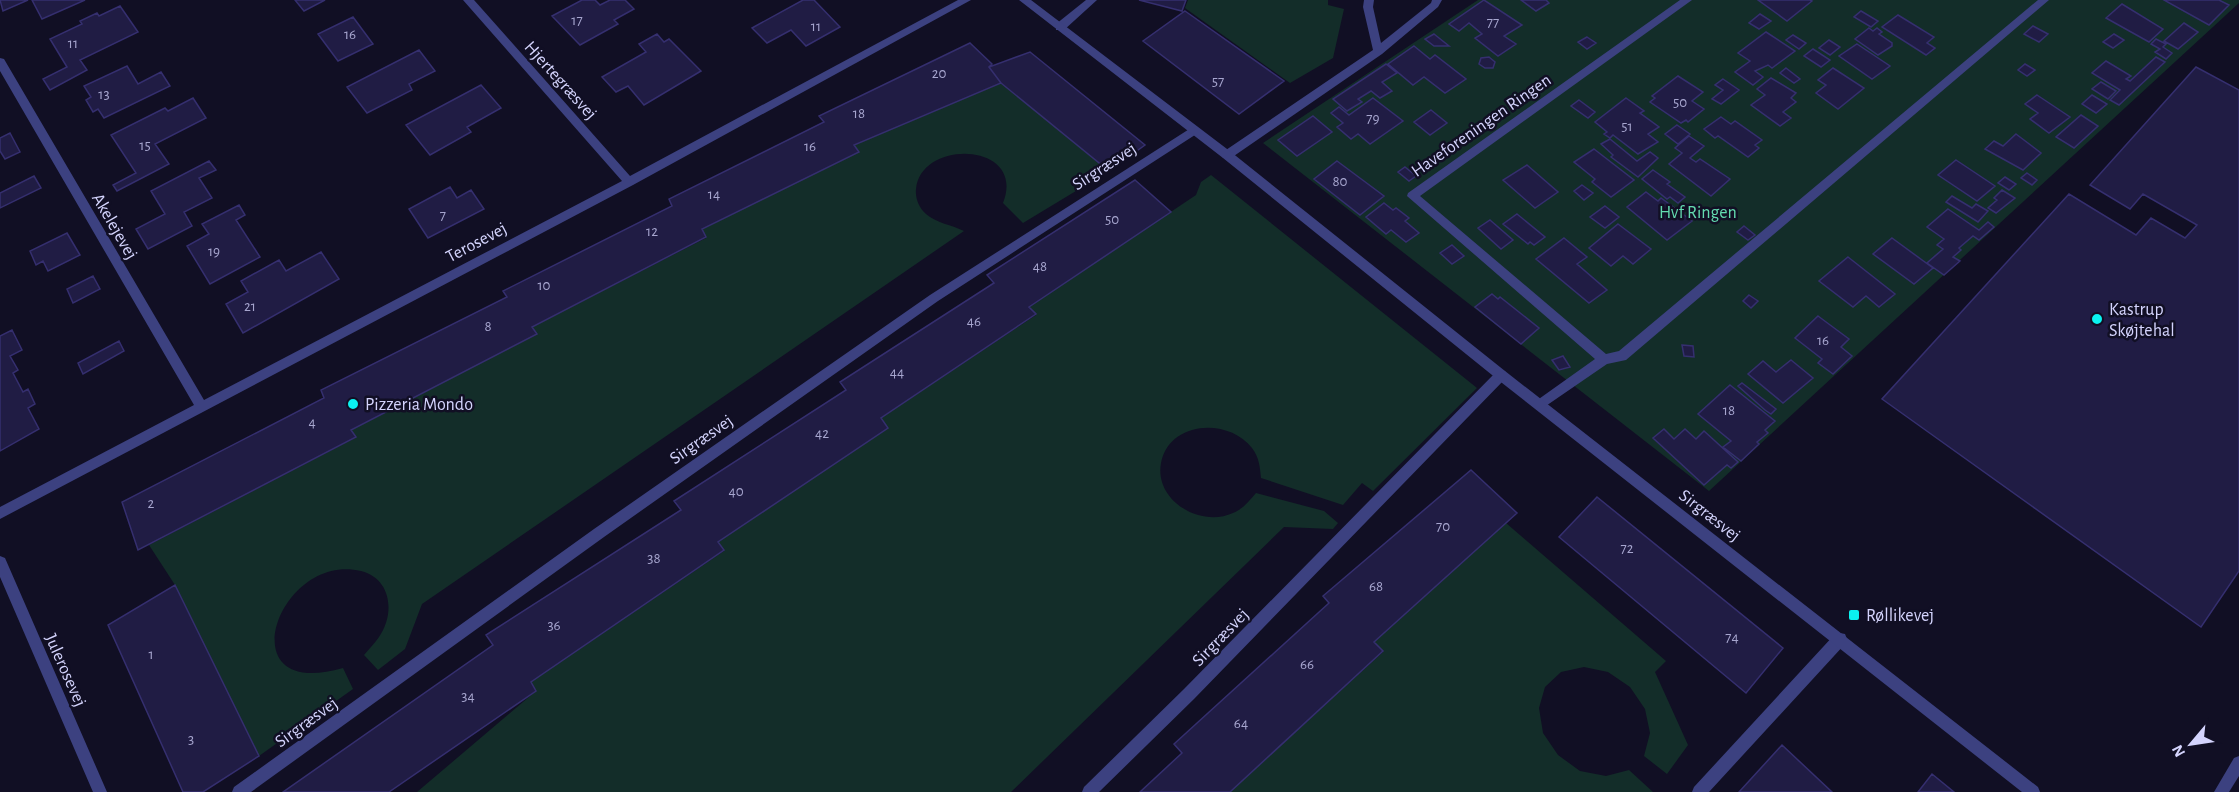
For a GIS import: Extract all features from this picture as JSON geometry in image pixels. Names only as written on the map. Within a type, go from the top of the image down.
[{"type":"street","name":"Hjertegræsvej","points":[[468,0],[629,182]]},
{"type":"street","name":"Terosevej","points":[[0,513],[629,182],[966,0]]},
{"type":"street","name":"Sirgræsvej","points":[[1024,0],[1227,155],[1501,375],[2033,792]]},
{"type":"street","points":[[1060,27],[1092,0]]},
{"type":"street","points":[[1369,0],[1368,7],[1378,51]]},
{"type":"street","points":[[1227,155],[1378,51],[1437,0]]},
{"type":"street","name":"Haveforeningen Ringen","points":[[1604,359],[1412,196],[1687,0]]},
{"type":"street","points":[[1540,405],[1604,359],[1622,356],[2044,0]]},
{"type":"street","name":"Akelejevej","points":[[0,62],[202,407]]},
{"type":"street","name":"Sirgræsvej","points":[[239,792],[599,533],[925,304],[1194,130]]},
{"type":"street","name":"Sirgræsvej","points":[[1089,792],[1189,694],[1501,375]]},
{"type":"street","name":"Julerosevej","points":[[0,562],[100,792]]},
{"type":"street","points":[[1699,792],[1840,639]]},
{"type":"street","points":[[2221,792],[2239,763]]},
{"type":"green space","points":[[1188,0],[1328,0],[1328,5],[1344,9],[1333,58],[1290,83],[1185,8]]},
{"type":"green space","name":"Hvf Ringen","points":[[1478,0],[2239,0],[2239,3],[1709,491],[1263,143]]},
{"type":"green space","points":[[1001,83],[1109,171],[1023,223],[1003,203],[1006,183],[1000,168],[987,158],[970,154],[952,155],[935,161],[922,172],[916,189],[918,203],[930,217],[964,231],[422,604],[405,649],[378,670],[364,655],[379,637],[387,618],[388,598],[379,581],[361,571],[332,571],[307,582],[288,602],[277,625],[275,647],[284,664],[307,673],[343,668],[353,689],[259,756],[175,585],[149,545],[355,438],[351,430],[536,334],[532,327],[706,238],[702,229],[859,152],[854,145]]},
{"type":"green space","points":[[1211,175],[1477,388],[1373,491],[1362,483],[1343,505],[1261,478],[1258,459],[1252,448],[1242,438],[1229,431],[1200,428],[1175,439],[1166,449],[1161,463],[1161,477],[1165,489],[1182,508],[1194,514],[1220,517],[1240,509],[1256,493],[1324,511],[1338,523],[1333,529],[1284,527],[1011,792],[417,792],[536,691],[531,682],[724,551],[718,542],[888,428],[881,418],[1036,315],[1029,307],[1196,195],[1201,182]]},
{"type":"green space","points":[[1506,523],[1666,661],[1655,672],[1688,745],[1667,774],[1644,756],[1650,733],[1645,709],[1630,687],[1608,672],[1584,667],[1561,672],[1545,687],[1539,708],[1543,733],[1558,755],[1580,771],[1606,776],[1629,770],[1653,792],[1230,792],[1383,652],[1374,642]]},
{"type":"building","points":[[0,0],[28,0],[3,11]]},
{"type":"building","points":[[32,0],[85,0],[42,19]]},
{"type":"building","points":[[295,0],[325,0],[304,11]]},
{"type":"building","points":[[582,0],[595,0],[600,5],[610,0],[625,0],[634,9],[614,20],[618,24],[580,45],[552,16]]},
{"type":"building","points":[[803,0],[814,0],[840,27],[806,46],[791,30],[767,43],[752,28]]},
{"type":"building","points":[[1139,0],[1186,0],[1182,11]]},
{"type":"building","points":[[1484,0],[1522,25],[1504,36],[1516,44],[1498,56],[1475,38],[1482,34],[1469,23],[1459,31],[1449,24]]},
{"type":"building","points":[[1521,0],[1546,0],[1549,3],[1536,11]]},
{"type":"building","points":[[1758,0],[1810,0],[1812,1],[1787,21]]},
{"type":"building","points":[[2164,0],[2219,0],[2229,5],[2209,25]]},
{"type":"building","points":[[2122,4],[2163,29],[2149,42],[2106,18]]},
{"type":"building","points":[[120,6],[138,32],[80,60],[87,70],[50,90],[43,79],[67,67],[50,39],[82,24],[80,21],[97,13],[99,16]]},
{"type":"building","points":[[1185,11],[1284,81],[1239,114],[1143,41]]},
{"type":"building","points":[[1861,11],[1878,21],[1871,27],[1854,17]]},
{"type":"building","points":[[1760,14],[1771,21],[1759,29],[1749,23]]},
{"type":"building","points":[[1898,15],[1934,37],[1927,43],[1935,48],[1926,55],[1882,27]]},
{"type":"building","points":[[353,17],[373,44],[338,61],[318,34]]},
{"type":"building","points":[[2184,23],[2198,32],[2178,49],[2164,41]]},
{"type":"building","points":[[2033,26],[2048,34],[2039,42],[2024,34]]},
{"type":"building","points":[[1869,28],[1873,31],[1877,28],[1882,32],[1879,34],[1892,43],[1892,46],[1878,55],[1855,39]]},
{"type":"building","points":[[1766,32],[1795,51],[1772,68],[1768,65],[1755,71],[1763,77],[1753,85],[1735,72],[1750,61],[1738,53]]},
{"type":"building","points":[[657,34],[664,42],[669,39],[701,71],[644,105],[628,86],[616,92],[602,77],[646,52],[639,44]]},
{"type":"building","points":[[1434,34],[1449,46],[1434,46],[1425,39]]},
{"type":"building","points":[[2114,34],[2124,40],[2113,48],[2103,42]]},
{"type":"building","points":[[1793,35],[1806,43],[1799,49],[1786,40]]},
{"type":"building","points":[[1587,37],[1596,43],[1587,49],[1578,42]]},
{"type":"building","points":[[2156,39],[2166,44],[2163,47],[2172,53],[2166,59],[2155,52],[2160,49],[2151,44]]},
{"type":"building","points":[[1829,40],[1840,47],[1830,55],[1819,48]]},
{"type":"building","points":[[970,43],[992,64],[989,67],[1001,83],[854,145],[859,152],[702,229],[706,237],[532,327],[537,334],[351,430],[356,437],[138,550],[122,502],[324,398],[321,390],[507,297],[503,291],[672,206],[669,199],[824,122],[819,116]]},
{"type":"building","points":[[1857,44],[1890,66],[1872,79],[1839,56]]},
{"type":"building","points":[[1414,46],[1430,59],[1435,55],[1466,79],[1445,93],[1424,77],[1413,85],[1388,64]]},
{"type":"building","points":[[1813,49],[1830,60],[1821,67],[1804,56]]},
{"type":"building","points":[[419,50],[435,71],[409,84],[412,90],[367,113],[347,87]]},
{"type":"building","points":[[1030,52],[1145,145],[1109,171],[1001,83],[989,67]]},
{"type":"building","points":[[1489,57],[1495,62],[1493,68],[1485,68],[1479,64],[1481,58]]},
{"type":"building","points":[[2156,57],[2165,62],[2119,105],[2110,100],[2120,90],[2092,73],[2106,61],[2131,76],[2126,79],[2130,81]]},
{"type":"building","points":[[1386,64],[1397,73],[1382,82],[1392,91],[1380,98],[1371,91],[1358,99],[1362,102],[1347,111],[1333,99]]},
{"type":"building","points":[[2025,64],[2035,70],[2027,76],[2018,70]]},
{"type":"building","points":[[127,66],[138,84],[161,72],[170,86],[104,118],[98,109],[93,112],[86,100],[91,97],[84,86]]},
{"type":"building","name":"Kastrup Skøjtehal","points":[[2196,67],[2239,90],[2239,571],[2201,627],[1882,399],[2069,194],[2136,235],[2151,218],[2185,238],[2197,225],[2143,194],[2130,209],[2090,185]]},
{"type":"building","points":[[1786,68],[1800,79],[1794,83],[1780,73]]},
{"type":"building","points":[[1833,68],[1864,88],[1838,109],[1816,93],[1826,85],[1818,80]]},
{"type":"building","points":[[1678,76],[1703,92],[1692,101],[1704,109],[1688,122],[1686,120],[1681,123],[1650,102],[1655,98],[1652,96]]},
{"type":"building","points":[[1771,78],[1796,93],[1791,98],[1796,102],[1783,112],[1791,118],[1780,126],[1751,105],[1765,95],[1757,89]]},
{"type":"building","points":[[1723,79],[1739,90],[1721,104],[1712,99],[1723,90],[1715,85]]},
{"type":"building","points":[[2101,82],[2116,91],[2108,99],[2092,89]]},
{"type":"building","points":[[481,85],[501,108],[467,127],[471,132],[430,155],[406,125]]},
{"type":"building","points":[[2037,95],[2070,117],[2049,133],[2030,119],[2038,113],[2025,104]]},
{"type":"building","points":[[2092,95],[2107,104],[2096,113],[2082,104]]},
{"type":"building","points":[[193,98],[206,118],[155,144],[169,164],[117,191],[113,185],[136,173],[111,135],[165,108],[168,111]]},
{"type":"building","points":[[1373,98],[1403,121],[1370,144],[1358,134],[1351,139],[1337,127],[1343,123],[1331,113],[1339,107],[1349,115]]},
{"type":"building","points":[[1626,98],[1644,111],[1640,113],[1659,127],[1648,134],[1658,142],[1638,154],[1613,135],[1610,138],[1604,134],[1607,132],[1595,122]]},
{"type":"building","points":[[1579,100],[1595,112],[1588,118],[1571,106]]},
{"type":"building","points":[[1431,110],[1447,123],[1430,135],[1414,122]]},
{"type":"building","points":[[2081,115],[2098,126],[2074,148],[2056,137]]},
{"type":"building","points":[[1313,116],[1332,132],[1297,156],[1278,140]]},
{"type":"building","points":[[1721,117],[1731,124],[1735,121],[1762,140],[1755,145],[1759,148],[1748,157],[1704,129]]},
{"type":"building","points":[[1677,125],[1690,134],[1678,144],[1665,134]]},
{"type":"building","points":[[10,133],[20,152],[5,159],[0,151],[0,138]]},
{"type":"building","points":[[2016,134],[2041,153],[2023,170],[1985,149],[1994,141],[2003,146]]},
{"type":"building","points":[[1689,136],[1704,146],[1690,158],[1696,162],[1700,159],[1730,179],[1711,196],[1669,164],[1682,153],[1675,148]]},
{"type":"building","points":[[1610,139],[1637,161],[1650,152],[1658,158],[1638,177],[1611,157],[1613,155],[1601,144]]},
{"type":"building","points":[[1594,149],[1634,180],[1611,197],[1592,182],[1595,179],[1574,162]]},
{"type":"building","points":[[1956,160],[1995,186],[1977,201],[1938,175]]},
{"type":"building","points":[[209,161],[216,170],[199,178],[212,198],[184,212],[192,226],[148,249],[136,229],[165,214],[151,191]]},
{"type":"building","points":[[1337,161],[1384,196],[1360,215],[1314,179]]},
{"type":"building","points":[[1527,165],[1558,192],[1535,208],[1503,180]]},
{"type":"building","points":[[1405,167],[1416,176],[1409,181],[1398,172]]},
{"type":"building","points":[[1653,170],[1685,197],[1678,203],[1670,197],[1667,199],[1642,179]]},
{"type":"building","points":[[2027,173],[2037,180],[2032,185],[2021,178]]},
{"type":"building","points":[[34,176],[41,188],[0,208],[0,193]]},
{"type":"building","points":[[2005,177],[2016,184],[2009,190],[1998,183]]},
{"type":"building","points":[[1135,180],[1171,212],[1029,307],[1036,314],[881,418],[888,428],[718,542],[724,550],[531,682],[536,691],[389,792],[283,792],[493,645],[486,635],[681,510],[674,501],[846,390],[840,382],[994,283],[987,275]]},
{"type":"building","points":[[1582,185],[1593,193],[1584,200],[1574,191]]},
{"type":"building","points":[[450,187],[457,198],[471,190],[484,209],[428,238],[409,209]]},
{"type":"building","points":[[2002,190],[2015,198],[1996,213],[1988,208],[1997,200],[1994,198]]},
{"type":"building","points":[[1646,192],[1658,201],[1661,198],[1692,221],[1667,240],[1627,207]]},
{"type":"building","points":[[1952,196],[1972,208],[1976,204],[1988,211],[1978,222],[1946,202]]},
{"type":"building","points":[[1384,203],[1393,210],[1396,208],[1409,218],[1405,221],[1419,233],[1406,242],[1391,230],[1386,234],[1366,217]]},
{"type":"building","points":[[239,205],[245,215],[236,220],[260,257],[210,284],[187,246],[209,234],[202,224]]},
{"type":"building","points":[[1605,206],[1619,217],[1605,228],[1590,217]]},
{"type":"building","points":[[1948,209],[1979,230],[1988,222],[1994,227],[1979,240],[1973,236],[1959,248],[1961,250],[1953,257],[1960,261],[1944,275],[1927,263],[1943,249],[1937,245],[1944,239],[1927,227]]},
{"type":"building","points":[[1517,214],[1545,237],[1534,245],[1530,242],[1528,244],[1503,224]]},
{"type":"building","points":[[1490,220],[1513,240],[1501,249],[1478,228]]},
{"type":"building","points":[[1618,224],[1651,249],[1633,264],[1623,256],[1611,266],[1589,248]]},
{"type":"building","points":[[1744,226],[1755,235],[1748,240],[1737,232]]},
{"type":"building","points":[[67,233],[80,255],[48,271],[43,261],[36,265],[30,251]]},
{"type":"building","points":[[1564,238],[1587,257],[1577,264],[1607,290],[1589,303],[1536,259]]},
{"type":"building","points":[[1892,238],[1933,268],[1914,284],[1873,254]]},
{"type":"building","points":[[1452,245],[1464,256],[1452,264],[1440,253]]},
{"type":"building","points":[[321,252],[339,279],[243,333],[226,304],[248,292],[241,281],[279,260],[286,271]]},
{"type":"building","points":[[1848,257],[1895,294],[1879,307],[1866,296],[1853,307],[1819,281]]},
{"type":"building","points":[[93,276],[100,289],[73,303],[67,289]]},
{"type":"building","points":[[1492,294],[1498,299],[1500,297],[1539,328],[1521,344],[1475,307]]},
{"type":"building","points":[[1749,295],[1758,301],[1751,308],[1743,301]]},
{"type":"building","points":[[1818,316],[1849,339],[1841,347],[1852,356],[1833,374],[1818,363],[1822,359],[1795,338]]},
{"type":"building","points":[[12,330],[22,350],[10,356],[18,370],[13,373],[23,392],[28,389],[35,404],[28,408],[39,429],[0,451],[0,336]]},
{"type":"building","points":[[119,341],[124,351],[83,374],[78,363]]},
{"type":"building","points":[[1682,345],[1693,346],[1694,357],[1684,356]]},
{"type":"building","points":[[1563,356],[1570,367],[1559,370],[1552,360]]},
{"type":"building","points":[[1791,360],[1813,378],[1783,403],[1748,374],[1763,361],[1776,372]]},
{"type":"building","points":[[1742,383],[1776,409],[1771,414],[1765,410],[1738,386]]},
{"type":"building","points":[[1730,385],[1775,421],[1765,430],[1768,433],[1757,442],[1759,444],[1741,461],[1723,447],[1731,441],[1698,414]]},
{"type":"building","points":[[1664,429],[1674,439],[1685,429],[1696,439],[1704,431],[1738,462],[1731,468],[1727,465],[1704,485],[1653,438]]},
{"type":"building","points":[[1471,470],[1517,513],[1374,642],[1383,651],[1230,792],[1140,792],[1182,753],[1174,744],[1329,603],[1323,596]]},
{"type":"building","points":[[1597,497],[1783,648],[1746,693],[1559,537]]},
{"type":"building","points":[[175,585],[259,756],[203,792],[183,792],[108,625]]},
{"type":"building","points":[[1782,745],[1832,792],[1739,792]]},
{"type":"building","points":[[1932,774],[1954,792],[1918,792]]},
{"type":"place","name":"Kastrup Skøjtehal","points":[[2097,319]]},
{"type":"place","name":"Pizzeria Mondo","points":[[353,404]]},
{"type":"place","name":"Røllikevej","points":[[1854,615]]}]
